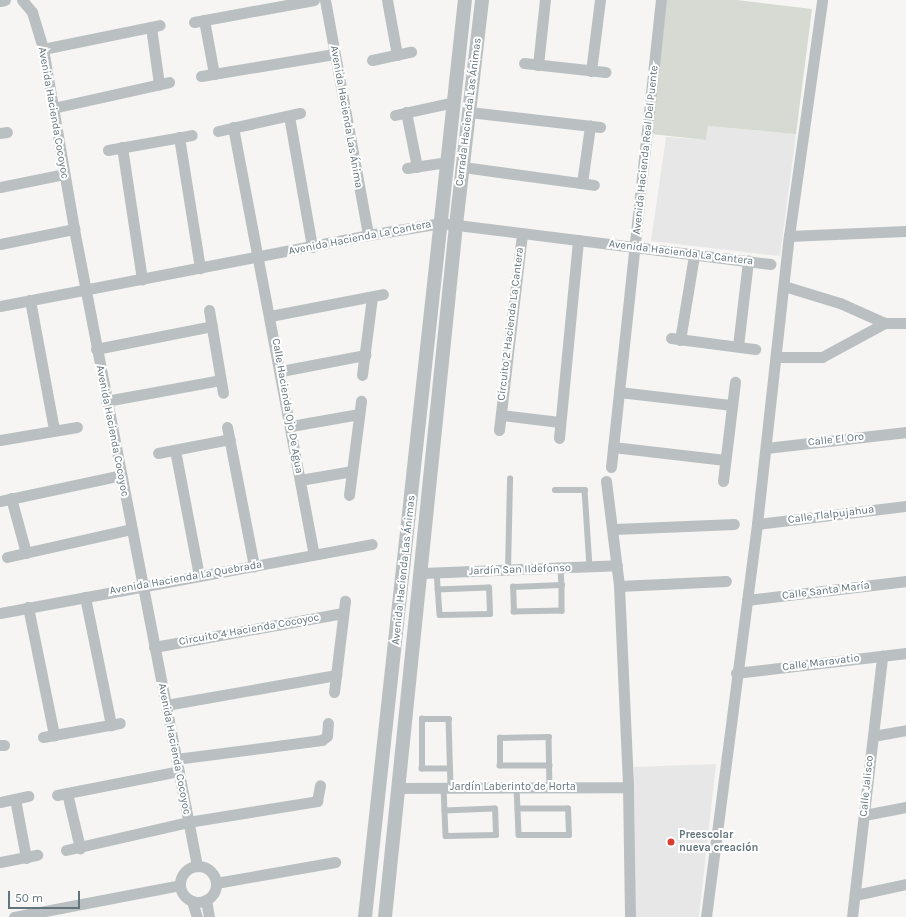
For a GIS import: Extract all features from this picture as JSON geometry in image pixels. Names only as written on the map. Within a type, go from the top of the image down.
[{"type":"street","points":[[0,1],[5,0]]},
{"type":"street","name":"Avenida Hacienda Cocoyoc","points":[[22,0],[32,12],[43,49],[52,108],[96,349],[197,866]]},
{"type":"street","points":[[214,74],[199,21],[314,0]]},
{"type":"street","name":"Avenida Hacienda Las Ánima","points":[[325,0],[368,235]]},
{"type":"street","points":[[387,0],[397,55]]},
{"type":"street","name":"Cerrada Hacienda Las Ánimas","points":[[442,223],[447,162],[465,0]]},
{"type":"street","name":"Cerrada Hacienda Las Ánimas","points":[[456,225],[482,0]]},
{"type":"street","points":[[538,65],[545,0]]},
{"type":"street","points":[[592,71],[600,0]]},
{"type":"street","name":"Avenida Hacienda Real Del Puente","points":[[611,467],[636,247],[661,0]]},
{"type":"street","points":[[706,917],[736,673],[757,524],[789,236],[822,0]]},
{"type":"street","points":[[43,49],[156,26],[164,83],[52,108]]},
{"type":"street","points":[[372,60],[411,52]]},
{"type":"street","points":[[201,76],[334,54]]},
{"type":"street","points":[[524,63],[606,72]]},
{"type":"street","points":[[395,115],[454,102]]},
{"type":"street","points":[[406,112],[412,167],[447,162]]},
{"type":"street","points":[[469,112],[595,126],[582,183]]},
{"type":"street","points":[[218,131],[300,113]]},
{"type":"street","points":[[288,116],[312,247]]},
{"type":"street","name":"Calle Hacienda Ojo De Agua","points":[[233,128],[281,371],[314,554]]},
{"type":"street","points":[[108,150],[192,135]]},
{"type":"street","points":[[179,137],[200,268]]},
{"type":"street","points":[[122,147],[142,278]]},
{"type":"street","points":[[463,167],[594,185]]},
{"type":"street","points":[[0,187],[64,174]]},
{"type":"street","name":"Avenida Hacienda La Cantera","points":[[0,306],[142,278],[258,258],[368,235],[442,223],[770,264]]},
{"type":"street","name":"Avenida Hacienda Las Ánimas","points":[[365,917],[442,223]]},
{"type":"street","name":"Avenida Hacienda Las Ánimas","points":[[385,917],[422,573],[456,225]]},
{"type":"street","points":[[0,244],[74,229]]},
{"type":"street","points":[[789,236],[906,231]]},
{"type":"street","name":"Circuito 2 Hacienda La Cantera","points":[[499,430],[522,233]]},
{"type":"street","points":[[559,438],[578,240]]},
{"type":"street","points":[[694,254],[675,339],[755,348]]},
{"type":"street","points":[[738,346],[748,261]]},
{"type":"street","points":[[784,286],[840,303],[885,323],[906,323]]},
{"type":"street","points":[[270,316],[378,296],[362,375]]},
{"type":"street","points":[[30,300],[54,430]]},
{"type":"street","points":[[209,310],[222,393]]},
{"type":"street","points":[[776,357],[822,357],[885,323]]},
{"type":"street","points":[[96,349],[212,326]]},
{"type":"street","points":[[281,371],[365,355]]},
{"type":"street","points":[[106,401],[220,380]]},
{"type":"street","points":[[723,481],[735,382]]},
{"type":"street","points":[[620,392],[732,405]]},
{"type":"street","points":[[350,495],[361,401]]},
{"type":"street","points":[[291,426],[359,414]]},
{"type":"street","name":"Circuito 2 Hacienda La Cantera","points":[[501,415],[560,422]]},
{"type":"street","points":[[0,440],[77,427]]},
{"type":"street","points":[[227,427],[254,566]]},
{"type":"street","name":"Calle El Oro","points":[[766,448],[906,432]]},
{"type":"street","points":[[158,452],[230,439]]},
{"type":"street","points":[[613,447],[725,460]]},
{"type":"street","points":[[175,450],[199,576]]},
{"type":"street","points":[[300,480],[352,472]]},
{"type":"street","points":[[26,553],[6,499],[121,475]]},
{"type":"street","points":[[606,481],[618,565],[628,787],[630,917]]},
{"type":"street","name":"Calle Tlalpujahua","points":[[757,524],[906,506]]},
{"type":"street","points":[[614,529],[734,524]]},
{"type":"street","points":[[7,557],[131,530]]},
{"type":"street","name":"Avenida Hacienda La Quebrada","points":[[0,613],[372,544]]},
{"type":"street","name":"Jardín San Ildefonso","points":[[422,573],[618,565]]},
{"type":"street","points":[[619,586],[726,581]]},
{"type":"street","name":"Calle Santa María","points":[[747,600],[906,581]]},
{"type":"street","points":[[28,607],[48,736],[116,724],[85,597]]},
{"type":"street","points":[[334,692],[344,601]]},
{"type":"street","name":"Circuito 4 Hacienda Cocoyoc","points":[[154,647],[343,613]]},
{"type":"street","name":"Calle Maravatio","points":[[736,673],[906,653]]},
{"type":"street","name":"Calle Jalisco","points":[[852,917],[882,656]]},
{"type":"street","points":[[166,705],[336,675]]},
{"type":"street","points":[[176,759],[322,740],[327,736],[328,723]]},
{"type":"street","points":[[873,736],[906,730]]},
{"type":"street","points":[[80,848],[62,794],[178,771]]},
{"type":"street","points":[[66,850],[188,822],[317,801],[320,785]]},
{"type":"street","name":"Jardín Laberinto de Horta","points":[[398,788],[628,787]]},
{"type":"street","points":[[0,802],[28,796]]},
{"type":"street","points":[[15,799],[26,858]]},
{"type":"street","points":[[864,815],[906,807]]},
{"type":"street","points":[[373,848],[392,851]]},
{"type":"street","points":[[0,862],[37,855]]},
{"type":"street","points":[[216,883],[335,862]]},
{"type":"street","points":[[192,901],[206,900],[215,890],[216,883],[210,871],[197,866],[185,872],[180,885],[182,892],[192,901],[197,917]]},
{"type":"street","points":[[855,895],[906,884]]},
{"type":"street","points":[[14,917],[180,885]]},
{"type":"street","points":[[206,900],[209,917]]},
{"type":"lane","points":[[508,570],[510,479]]},
{"type":"lane","points":[[555,490],[585,490],[590,567]]},
{"type":"lane","points":[[561,568],[562,585],[562,611],[514,612],[513,587],[562,585]]},
{"type":"lane","points":[[437,572],[438,590],[440,615],[490,614],[489,588],[438,590]]},
{"type":"lane","points":[[445,811],[496,809],[496,835],[446,836],[445,811],[450,769],[449,719],[422,719],[422,769],[450,769]]},
{"type":"lane","points":[[550,766],[500,766],[500,738],[549,738],[550,766],[550,787]]},
{"type":"lane","points":[[517,787],[519,835],[569,835],[568,809],[518,809]]},
{"type":"shaded area","points":[[665,0],[736,0],[812,9],[796,134],[708,126],[706,140],[651,134]]},
{"type":"shaded area","points":[[708,126],[796,134],[780,256],[651,241],[666,137],[706,140]]},
{"type":"shaded area","name":"Preescolar nueva creación","points":[[716,764],[699,917],[636,917],[634,767]]},
{"type":"place","name":"Preescolar nueva creación","points":[[671,842]]}]
